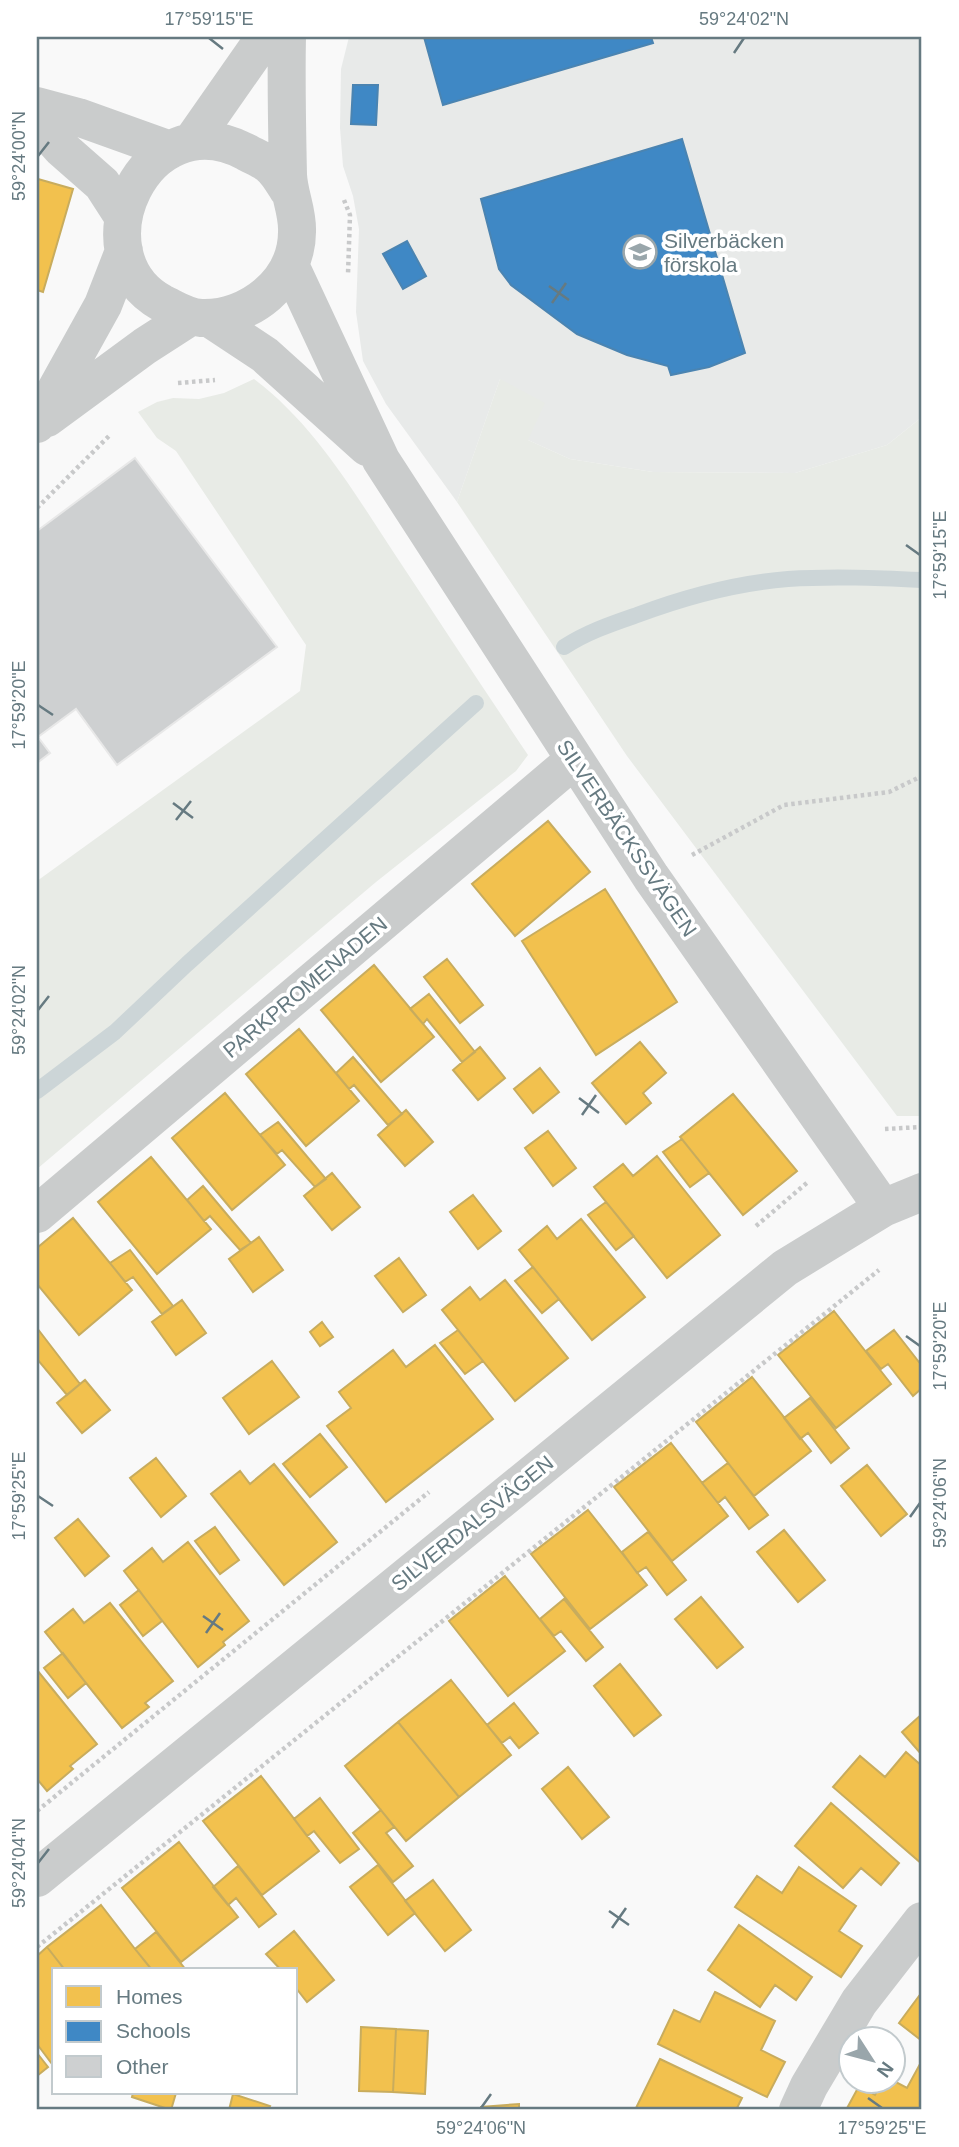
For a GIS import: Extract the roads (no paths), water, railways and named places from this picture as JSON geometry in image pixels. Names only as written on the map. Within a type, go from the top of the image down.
[{"type":"street","points":[[37,424],[103,305],[133,186],[146,168],[182,145],[265,37]]},
{"type":"street","points":[[37,424],[145,346],[199,318],[248,309],[273,291],[289,265],[298,236],[297,220],[288,190],[287,37]]},
{"type":"street","points":[[37,106],[182,145],[230,144],[270,165],[288,190]]},
{"type":"street","points":[[37,121],[61,148],[102,184],[123,233],[133,274],[152,297],[199,318]]},
{"type":"street","name":"SILVERBÄCKSSVÄGEN","points":[[289,265],[381,460],[651,877],[883,1208]]},
{"type":"street","name":"SILVERBÄCKSSVÄGEN","points":[[199,318],[265,355],[381,460]]},
{"type":"street","name":"PARKPROMENADEN","points":[[37,1214],[574,760]]},
{"type":"street","name":"SILVERDALSVÄGEN","points":[[37,1878],[785,1268],[883,1208],[922,1192]]},
{"type":"street","points":[[798,2110],[809,2086],[859,2002],[922,1921]]},
{"type":"waterway","points":[[564,647],[599,629],[655,608],[750,584],[822,578],[922,580]]},
{"type":"waterway","points":[[37,1091],[115,1032],[476,703]]},
{"type":"place","name":"Silverbäcken förskola","points":[[640,252]]}]
